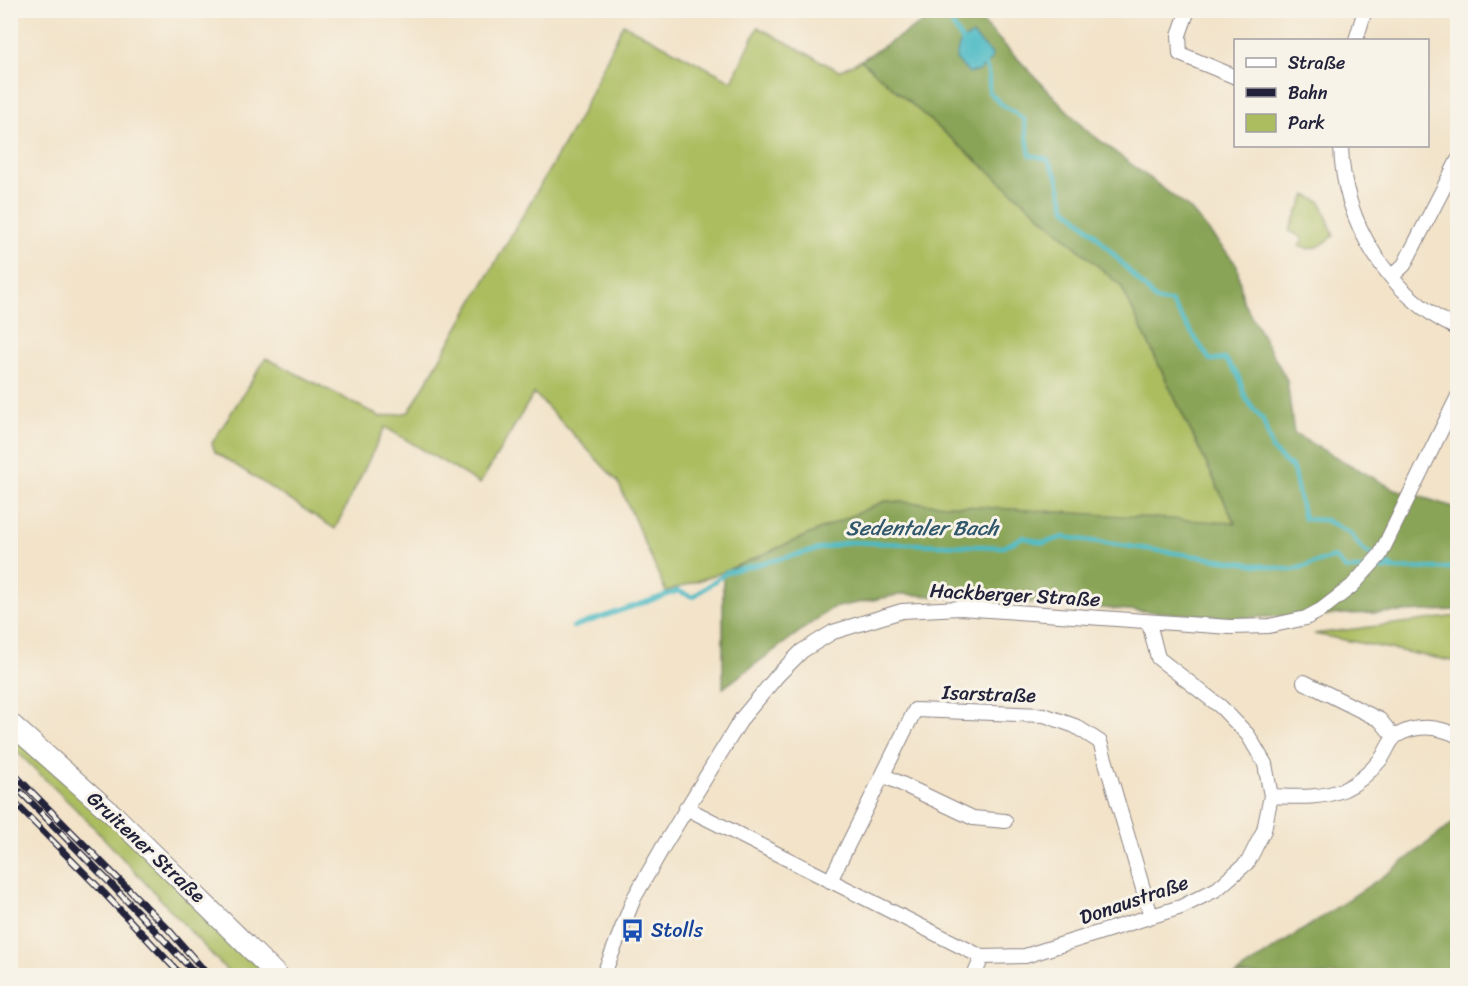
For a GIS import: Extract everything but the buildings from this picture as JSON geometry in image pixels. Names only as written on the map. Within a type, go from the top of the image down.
[{"type":"main road","name":"Gruitener Straße","points":[[10,723],[125,825],[278,975]]},
{"type":"street","points":[[1188,10],[1179,35],[1180,54],[1234,76]]},
{"type":"street","points":[[1356,39],[1365,10]]},
{"type":"street","points":[[1341,147],[1341,168],[1353,213],[1371,250],[1409,297],[1436,319],[1458,329]]},
{"type":"street","points":[[1391,277],[1404,265],[1458,160]]},
{"type":"street","name":"Hackberger Straße","points":[[603,975],[634,898],[686,808],[742,718],[778,675],[802,651],[833,632],[902,611],[960,608],[1230,627],[1269,626],[1306,618],[1321,610],[1352,586],[1380,555],[1458,396]]},
{"type":"street","name":"Donaustraße","points":[[686,808],[982,957],[1024,956],[1180,908],[1217,889],[1248,862],[1264,830],[1271,796],[1264,764],[1248,735],[1221,707],[1158,658],[1149,623]]},
{"type":"street","points":[[1304,682],[1380,720],[1395,737]]},
{"type":"street","name":"Isarstraße","points":[[830,881],[915,710],[1044,715],[1075,726],[1100,742],[1151,916]]},
{"type":"street","points":[[1271,796],[1313,797],[1345,789],[1365,775],[1381,759],[1395,737],[1420,727],[1444,729],[1458,736]]},
{"type":"street","points":[[883,775],[973,818],[1005,821]]},
{"type":"street","points":[[974,975],[982,957]]},
{"type":"green space","points":[[941,11],[972,11],[1085,129],[1190,209],[1237,265],[1243,301],[1287,380],[1294,434],[1392,488],[1457,508],[1457,610],[1239,618],[903,594],[832,608],[723,688],[723,572],[885,501],[1235,523],[1121,286],[861,60]]},
{"type":"green space","points":[[623,24],[732,81],[758,27],[839,71],[861,60],[1121,286],[1235,524],[885,501],[723,572],[666,592],[618,482],[534,393],[480,484],[385,427],[335,529],[215,452],[212,443],[266,358],[381,417],[409,412],[578,120]]},
{"type":"green space","points":[[1306,195],[1321,202],[1334,236],[1322,245],[1309,249],[1299,246],[1303,238],[1289,231]]},
{"type":"green space","points":[[1457,616],[1457,662],[1314,634]]},
{"type":"green space","points":[[10,732],[104,815],[269,975],[231,975],[85,818],[11,746]]},
{"type":"green space","points":[[1457,820],[1457,975],[1235,975],[1391,871]]},
{"type":"water","points":[[973,35],[992,54],[991,60],[979,71],[969,73],[956,60],[960,44]]},
{"type":"waterway","points":[[944,10],[964,44]]},
{"type":"waterway","points":[[983,62],[988,72],[989,92],[1000,103],[1024,119],[1030,155],[1047,159],[1057,176],[1065,207],[1091,230],[1157,301],[1171,302],[1210,360],[1225,359],[1238,375],[1246,399],[1263,420],[1273,451],[1293,469],[1304,519],[1325,520],[1350,533],[1362,549],[1395,569]]},
{"type":"waterway","name":"Sedentaler Bach","points":[[573,627],[678,591],[693,597],[727,572],[848,542],[1004,547],[1023,537],[1043,543],[1064,537],[1293,570],[1334,557],[1346,569],[1362,569]]},
{"type":"waterway","name":"Sedentaler Bach","points":[[1371,569],[1458,568]]},
{"type":"railway","points":[[10,770],[168,929],[209,976]]},
{"type":"railway","points":[[21,792],[196,974]]},
{"type":"railway","points":[[10,798],[182,976]]},
{"type":"place","name":"Stolls","points":[[633,930]]}]
